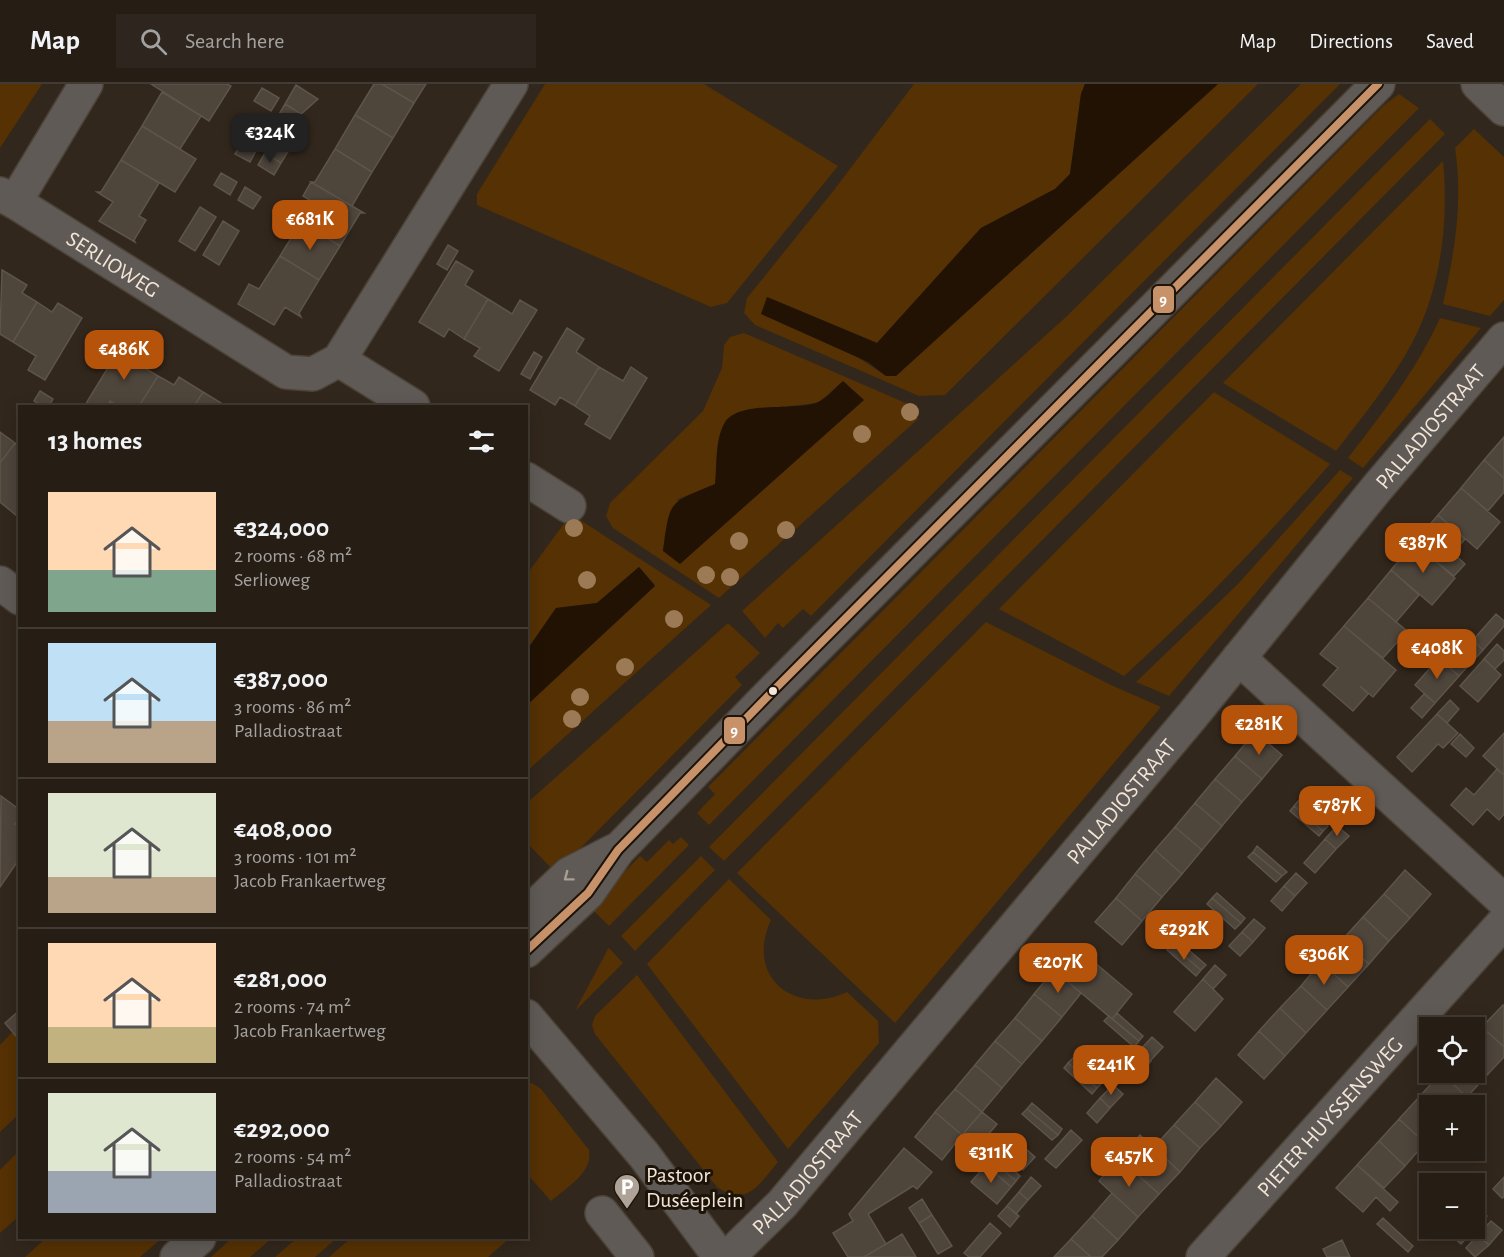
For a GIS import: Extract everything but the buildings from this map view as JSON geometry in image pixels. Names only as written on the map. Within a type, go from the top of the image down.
[{"type":"street","points":[[7,198],[86,84]]},
{"type":"street","points":[[410,405],[339,360],[511,84]]},
{"type":"street","points":[[528,949],[588,893],[618,850],[1378,84]]},
{"type":"street","points":[[1478,84],[1504,109]]},
{"type":"street","name":"SERLIOWEG","points":[[7,198],[286,372],[313,374],[339,360]]},
{"type":"street","name":"PALLADIOSTRAAT","points":[[728,1257],[782,1204],[1239,658],[1377,488],[1504,339]]},
{"type":"street","points":[[528,480],[569,506]]},
{"type":"street","points":[[0,583],[18,596]]},
{"type":"street","points":[[1239,658],[1504,901]]},
{"type":"street","points":[[528,913],[569,874],[618,850]]},
{"type":"street","name":"PIETER HUYSSENSWEG","points":[[1203,1257],[1504,922]]},
{"type":"street","points":[[528,1018],[644,1155],[720,1257]]},
{"type":"street","points":[[602,1214],[637,1257]]},
{"type":"street","points":[[177,1257],[198,1239]]},
{"type":"shaded area","points":[[0,84],[42,84],[0,148]]},
{"type":"shaded area","points":[[545,84],[704,84],[838,166],[727,303],[711,307],[477,205],[477,194]]},
{"type":"shaded area","points":[[914,84],[1085,84],[1081,94],[1070,174],[1055,189],[981,228],[877,343],[767,297],[886,376],[896,375],[1218,84],[1258,84],[945,395],[919,396],[755,325],[744,313],[747,298],[834,190]]},
{"type":"shaded area","points":[[1085,84],[1218,84],[896,376],[886,376],[868,362],[761,314],[767,297],[877,343],[981,228],[1055,189],[1070,174],[1081,94]]},
{"type":"shaded area","points":[[1301,84],[1340,84],[811,616],[803,609],[783,628],[778,623],[765,638],[742,611],[1068,315]]},
{"type":"shaded area","points":[[1399,94],[1419,108],[709,825],[697,813],[715,794],[708,787],[1384,105]]},
{"type":"shaded area","points":[[1430,119],[1445,134],[724,861],[709,847]]},
{"type":"shaded area","points":[[1474,129],[1504,157],[1504,300],[1490,316],[1443,304],[1451,265],[1458,207],[1455,148]]},
{"type":"shaded area","points":[[1443,161],[1445,207],[1441,254],[1422,322],[1395,371],[1336,451],[1223,383]]},
{"type":"shaded area","points":[[1440,318],[1481,328],[1363,468],[1348,458],[1410,373]]},
{"type":"shaded area","points":[[744,333],[908,404],[918,419],[719,598],[613,528],[606,516],[610,503],[703,411],[722,368],[724,345],[730,337]],"holes":[[[843,381],[663,551],[678,499],[716,484],[720,436],[752,410],[818,403]]]},
{"type":"shaded area","points":[[843,381],[864,400],[680,564],[663,551],[667,521],[674,506],[680,500],[715,484],[719,438],[724,424],[731,416],[741,411],[808,405],[818,402]]},
{"type":"shaded area","points":[[1214,392],[1330,464],[1205,599],[1124,676],[999,609]]},
{"type":"shaded area","points":[[1340,470],[1353,478],[1169,696],[1136,682],[1238,584]]},
{"type":"shaded area","points":[[571,514],[711,605],[528,770],[528,704],[655,585],[639,567],[597,603],[556,608],[528,649],[528,573]]},
{"type":"shaded area","points":[[639,567],[655,586],[528,704],[528,649],[556,608],[597,603]]},
{"type":"shaded area","points":[[986,622],[1111,685],[1161,707],[895,1023],[737,873]]},
{"type":"shaded area","points":[[728,623],[760,653],[735,677],[742,685],[556,873],[528,844],[528,802]]},
{"type":"shaded area","points":[[681,837],[689,845],[609,926],[590,907],[640,856],[647,862],[669,840],[673,844]]},
{"type":"shaded area","points":[[701,856],[715,870],[635,951],[621,936]]},
{"type":"shaded area","points":[[729,879],[771,920],[765,940],[764,958],[769,974],[779,986],[792,995],[809,999],[827,998],[847,992],[878,1021],[879,1043],[788,1149],[647,964]]},
{"type":"shaded area","points":[[608,949],[623,963],[575,1011]]},
{"type":"shaded area","points":[[637,975],[778,1162],[752,1191],[737,1195],[727,1193],[717,1187],[595,1034],[592,1025],[595,1016]]},
{"type":"shaded area","points":[[18,1026],[18,1115],[0,1132],[0,1045]]},
{"type":"shaded area","points":[[532,1083],[541,1089],[589,1150],[587,1166],[583,1173],[551,1201],[528,1175],[528,1084]]},
{"type":"shaded area","points":[[18,1152],[18,1217],[0,1233],[0,1170]]},
{"type":"shaded area","points":[[45,1239],[161,1239],[140,1257],[25,1257]]},
{"type":"shaded area","points":[[231,1239],[271,1239],[250,1257],[211,1257]]},
{"type":"shaded area","points":[[296,1239],[336,1239],[315,1257],[275,1257]]},
{"type":"shaded area","points":[[350,1239],[509,1239],[488,1257],[329,1257]]},
{"type":"transit line","name":"9","points":[[528,949],[588,893],[618,850],[773,691],[1378,84]]},
{"type":"place","name":"Pastoor Duséeplein","points":[[627,1210]]}]
